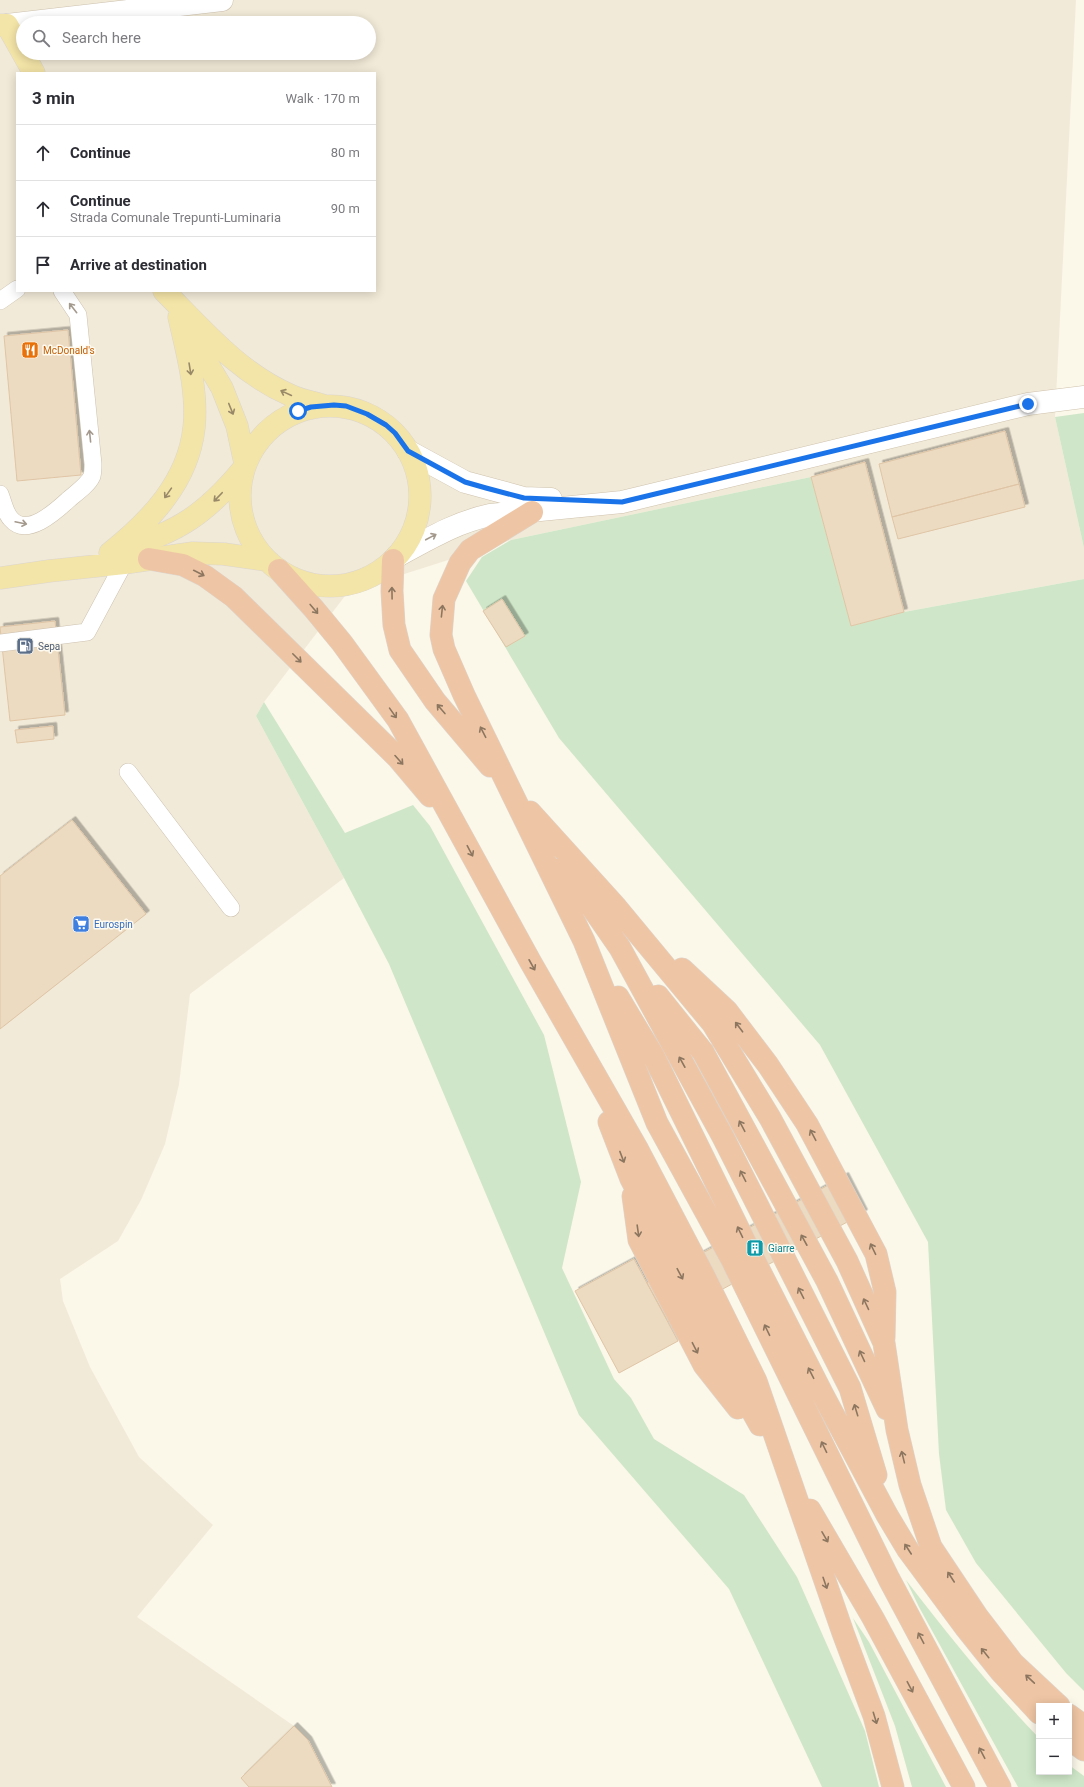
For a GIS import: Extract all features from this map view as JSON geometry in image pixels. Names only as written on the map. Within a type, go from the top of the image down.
[{"type":"highway","points":[[532,512],[470,550],[460,563],[448,587],[444,599],[441,635],[444,649],[452,669],[584,941],[657,1123],[732,1260],[889,1579],[1000,1787]]},
{"type":"highway","points":[[395,558],[392,591],[394,625],[400,650],[434,701],[616,907],[713,1024],[770,1118],[821,1211],[847,1261],[884,1343]]},
{"type":"highway","points":[[149,559],[183,565],[205,576],[234,597],[398,758],[458,828]]},
{"type":"highway","points":[[273,565],[314,609],[337,637],[398,720],[584,1056],[638,1150],[692,1254],[752,1374],[843,1633],[874,1716],[893,1787]]},
{"type":"highway","points":[[513,792],[620,948],[703,1052],[827,1281],[897,1430]]},
{"type":"highway","points":[[616,907],[727,1011],[768,1065],[807,1124],[876,1254],[885,1292],[884,1343],[897,1430],[910,1485],[931,1547],[977,1616],[1013,1663],[1055,1703]]},
{"type":"highway","points":[[584,941],[654,1057],[822,1395],[887,1515],[908,1550],[965,1627],[1001,1672],[1036,1710]]},
{"type":"highway","points":[[620,948],[723,1137],[850,1388],[887,1515]]},
{"type":"highway","points":[[584,1056],[631,1179],[640,1240],[704,1365],[784,1467],[873,1618],[964,1787]]},
{"type":"highway","points":[[822,1395],[889,1579]]},
{"type":"highway","points":[[1072,1717],[1084,1726]]},
{"type":"highway","points":[[1072,1741],[1084,1750]]},
{"type":"main road","points":[[82,16],[222,0]]},
{"type":"main road","points":[[16,24],[3,25],[16,45]]},
{"type":"main road","points":[[26,60],[33,72]]},
{"type":"main road","points":[[164,292],[222,388],[237,426],[244,465],[239,493],[242,517],[252,541],[273,565]]},
{"type":"main road","points":[[164,292],[218,346],[263,381],[291,396],[324,405],[346,406],[377,419],[395,433],[408,451],[417,474],[420,499],[418,512],[411,535],[395,558]]},
{"type":"main road","points":[[117,558],[153,515],[176,482],[188,456],[194,428],[194,407],[186,348],[179,317]]},
{"type":"main road","points":[[0,578],[49,571],[117,558],[149,559],[200,553],[224,554],[273,565],[301,581],[326,586],[338,586],[363,580],[374,575],[395,558],[449,528],[469,520],[490,515],[622,502],[1028,404],[1084,397]]},
{"type":"main road","points":[[117,558],[165,534],[196,516],[215,500],[244,465],[258,441],[276,423],[298,411],[324,405]]},
{"type":"main road","points":[[408,451],[465,482],[524,498],[622,502]]},
{"type":"lane","points":[[0,300],[16,289]]},
{"type":"lane","points":[[0,494],[10,518],[16,523],[23,525],[33,524],[49,516],[74,495],[92,476],[93,464],[78,315],[63,292]]},
{"type":"lane","points":[[0,643],[86,632],[117,558]]},
{"type":"lane","points":[[128,772],[231,908]]},
{"type":"shaded area","points":[[0,0],[1076,0],[1055,417],[1084,548],[1084,579],[904,612],[851,626],[811,477],[511,540],[348,592],[264,702],[256,716],[344,878],[190,994],[179,1084],[165,1144],[141,1200],[118,1241],[60,1279],[63,1301],[90,1367],[139,1457],[213,1525],[137,1617],[294,1726],[308,1740],[332,1787],[0,1787]]},
{"type":"green space","points":[[1084,413],[1084,548],[1055,417]]},
{"type":"green space","points":[[811,477],[851,626],[904,612],[1084,579],[1084,1691],[1066,1673],[976,1563],[946,1510],[939,1454],[928,1242],[820,1045],[559,738],[466,581],[482,557],[511,540]]},
{"type":"green space","points":[[264,702],[345,833],[413,805],[430,826],[544,1035],[581,1182],[562,1268],[614,1379],[631,1398],[654,1439],[744,1495],[797,1577],[865,1731],[879,1787],[822,1787],[729,1589],[579,1415],[389,964],[256,716]]},
{"type":"green space","points":[[906,1580],[970,1661],[1036,1735],[1036,1775],[1072,1775],[1072,1767],[1084,1776],[1084,1787],[1018,1787],[919,1607]]},
{"type":"green space","points":[[853,1618],[869,1642],[946,1787],[912,1787],[895,1726]]},
{"type":"building","points":[[68,330],[81,475],[17,481],[4,336]]},
{"type":"building","points":[[1005,431],[1019,484],[892,517],[879,464]]},
{"type":"building","points":[[865,462],[904,612],[851,626],[811,477]]},
{"type":"building","points":[[1019,484],[1025,507],[898,539],[892,517]]},
{"type":"building","points":[[502,599],[525,636],[506,647],[483,611]]},
{"type":"building","points":[[55,621],[65,715],[10,721],[0,627]]},
{"type":"building","points":[[53,726],[54,739],[17,743],[15,730]]},
{"type":"building","points":[[72,820],[146,914],[0,1029],[0,876]]},
{"type":"building","name":"Giarre","points":[[845,1176],[864,1213],[667,1319],[647,1283]]},
{"type":"building","points":[[634,1259],[678,1341],[619,1373],[575,1291]]},
{"type":"building","points":[[294,1726],[308,1740],[332,1787],[249,1787],[241,1778]]},
{"type":"place","name":"McDonald's","points":[[30,350]]},
{"type":"place","name":"Sepa","points":[[25,646]]},
{"type":"place","name":"Eurospin","points":[[81,924]]},
{"type":"place","name":"Giarre","points":[[755,1248]]},
{"type":"route","points":[[298,411],[311,407],[334,405],[346,406],[367,414],[386,425],[395,433],[408,451],[465,482],[486,488],[524,498],[622,502],[1028,404]]}]
